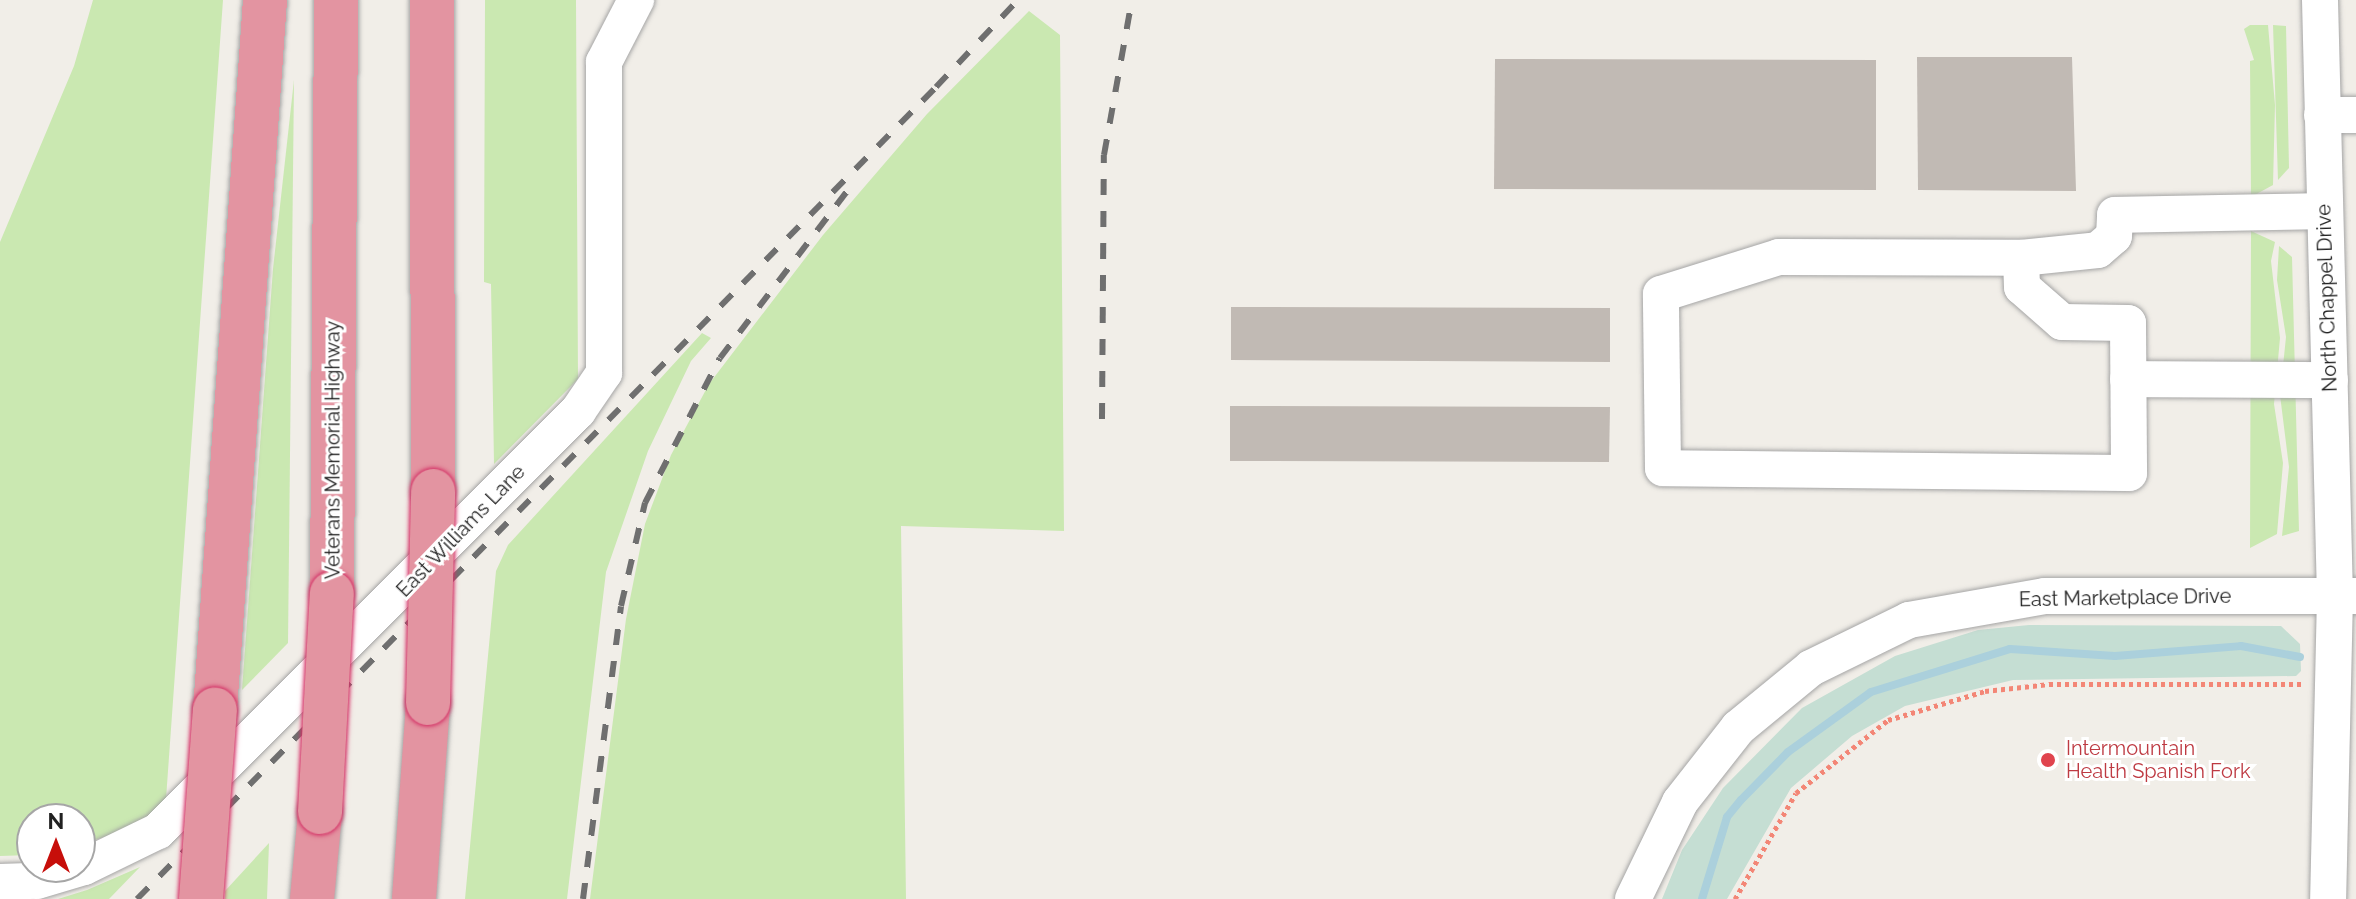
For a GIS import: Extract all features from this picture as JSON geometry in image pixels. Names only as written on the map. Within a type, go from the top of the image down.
[{"type":"highway","points":[[201,899],[265,0]]},
{"type":"highway","name":"Veterans Memorial Highway","points":[[312,899],[332,593],[336,0]]},
{"type":"highway","points":[[414,899],[428,703],[433,491],[432,0]]},
{"type":"street","name":"East Williams Lane","points":[[0,882],[37,881],[84,867],[158,831],[578,411],[604,373],[604,62],[636,0]]},
{"type":"street","name":"North Chappel Drive","points":[[2320,0],[2339,115],[2324,211],[2342,338],[2330,380],[2346,596],[2328,899]]},
{"type":"street","points":[[2021,258],[2022,287],[2062,322],[2128,323],[2129,473],[1663,468],[1661,294],[1779,257],[2021,258],[2109,246],[2115,215],[2324,211]]},
{"type":"street","points":[[2128,379],[2330,380]]},
{"type":"street","name":"East Marketplace Drive","points":[[1633,899],[1655,845],[1710,760],[1759,708],[1811,668],[1909,620],[1960,606],[2045,596],[2346,596]]},
{"type":"path","points":[[1735,899],[1796,793],[1888,720],[1936,702],[2049,684],[2306,684]]},
{"type":"green space","points":[[93,0],[223,0],[166,799],[163,810],[137,826],[96,840],[96,803],[16,803],[16,856],[0,856],[0,242],[74,66]]},
{"type":"green space","points":[[485,0],[576,0],[578,379],[494,464],[491,284],[484,282]]},
{"type":"green space","points":[[1029,11],[1060,35],[1064,531],[901,526],[906,899],[590,899],[626,619],[645,524],[671,455],[709,384],[823,235],[927,114]]},
{"type":"green space","points":[[2250,25],[2268,25],[2275,105],[2273,185],[2251,197],[2250,61],[2254,60],[2244,29]]},
{"type":"green space","points":[[2273,25],[2286,26],[2289,168],[2278,180]]},
{"type":"green space","points":[[294,80],[288,643],[242,690],[273,269]]},
{"type":"green space","points":[[2251,231],[2275,242],[2271,261],[2280,338],[2274,404],[2283,463],[2277,534],[2250,548]]},
{"type":"green space","points":[[2279,246],[2292,257],[2299,531],[2282,536],[2289,467],[2280,395],[2286,337],[2277,280]]},
{"type":"green space","points":[[702,333],[711,338],[691,361],[648,451],[606,572],[567,899],[465,899],[496,571],[508,545]]},
{"type":"green space","points":[[2029,625],[2281,626],[2300,644],[2301,671],[2296,676],[2013,680],[1905,706],[1852,736],[1791,788],[1727,899],[1662,899],[1682,850],[1723,788],[1802,708],[1895,656],[1978,630]]},
{"type":"green space","points":[[269,843],[267,899],[225,899],[225,891]]},
{"type":"green space","points":[[140,867],[109,899],[58,899],[87,890]]},
{"type":"building","points":[[1917,57],[2072,57],[2076,191],[1918,190]]},
{"type":"building","points":[[1495,59],[1876,60],[1876,190],[1494,189]]},
{"type":"building","points":[[1231,307],[1610,308],[1610,362],[1231,360]]},
{"type":"building","points":[[1230,406],[1610,407],[1609,462],[1230,461]]},
{"type":"waterway","points":[[1702,899],[1727,817],[1788,752],[1871,692],[2010,649],[2115,656],[2241,646],[2300,657]]},
{"type":"railway","points":[[936,87],[1018,0]]},
{"type":"railway","points":[[1102,419],[1104,155],[1132,0]]},
{"type":"railway","points":[[137,899],[943,80]]},
{"type":"railway","points":[[583,899],[621,606],[645,503],[720,358],[855,181]]},
{"type":"place","name":"Intermountain Health Spanish Fork","points":[[2048,760]]}]
